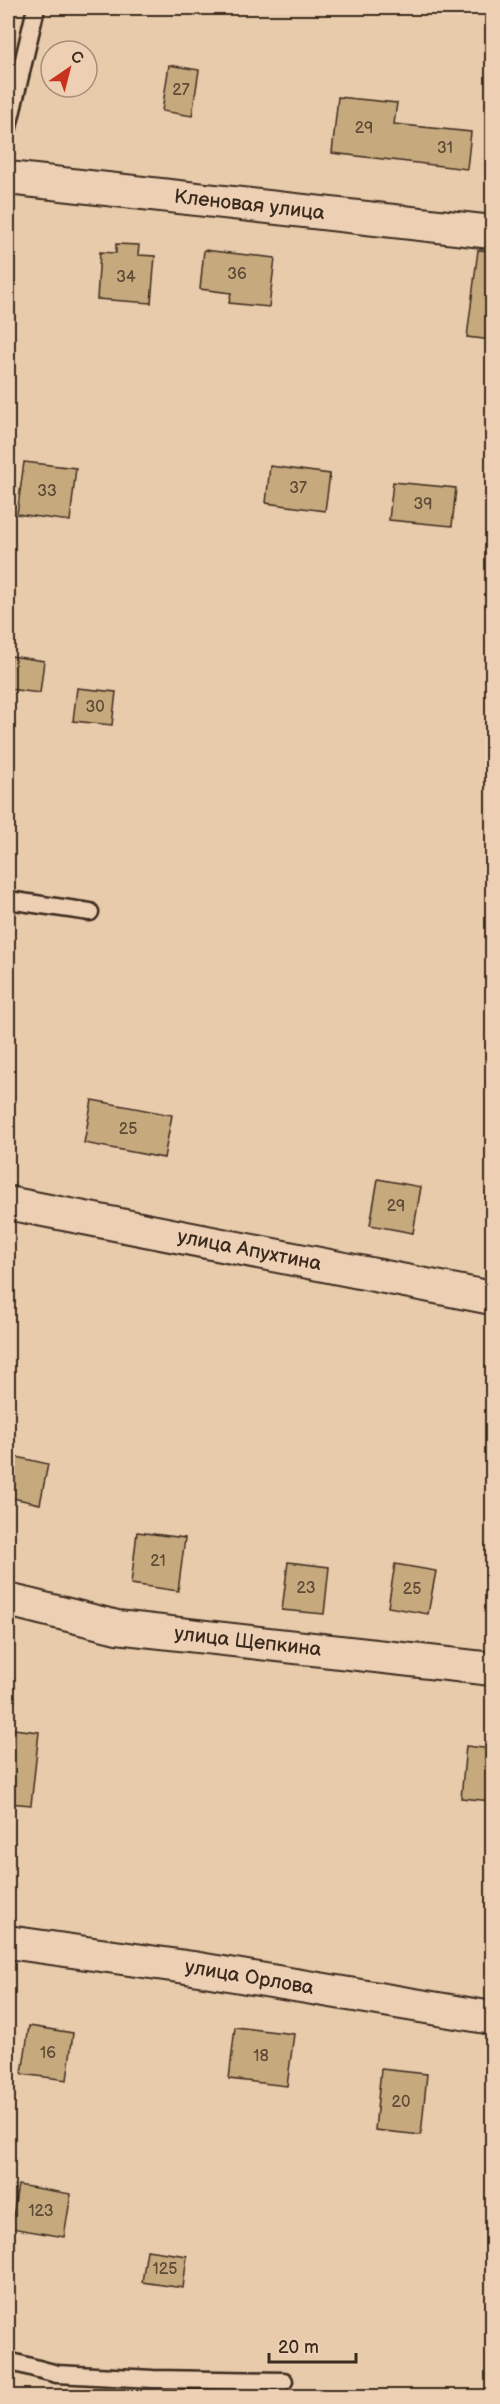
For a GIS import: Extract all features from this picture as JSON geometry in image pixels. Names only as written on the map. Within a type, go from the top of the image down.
[{"type":"street","name":"Кленовая улица","points":[[8,177],[492,231]]},
{"type":"street","name":"улица Апухтина","points":[[8,1203],[492,1298]]},
{"type":"street","name":"улица Щепкина","points":[[8,1600],[117,1627],[492,1669]]},
{"type":"street","name":"улица Орлова","points":[[8,1942],[193,1968],[492,2019]]},
{"type":"lane","points":[[8,127],[36,8]]},
{"type":"lane","points":[[8,900],[90,912]]},
{"type":"lane","points":[[8,2361],[57,2374],[153,2379],[284,2381]]},
{"type":"building","points":[[169,65],[199,70],[192,116],[162,111]]},
{"type":"building","points":[[338,97],[397,103],[394,124],[471,132],[467,169],[332,153]]},
{"type":"building","points":[[116,244],[139,245],[138,255],[155,256],[151,303],[97,299],[100,252],[116,253]]},
{"type":"building","points":[[204,250],[275,258],[269,307],[229,303],[231,293],[200,289]]},
{"type":"building","points":[[478,250],[492,251],[492,340],[467,337]]},
{"type":"building","points":[[24,462],[76,468],[70,521],[17,514]]},
{"type":"building","points":[[270,466],[330,474],[325,511],[266,503]]},
{"type":"building","points":[[393,482],[456,488],[452,526],[389,520]]},
{"type":"building","points":[[11,656],[44,661],[40,693],[8,689]]},
{"type":"building","points":[[77,688],[116,692],[112,725],[73,721]]},
{"type":"building","points":[[92,1100],[172,1115],[164,1158],[84,1143]]},
{"type":"building","points":[[378,1179],[421,1187],[413,1233],[370,1225]]},
{"type":"building","points":[[8,1455],[48,1464],[40,1504],[8,1497]]},
{"type":"building","points":[[137,1532],[185,1538],[178,1591],[131,1584]]},
{"type":"building","points":[[288,1562],[329,1567],[324,1614],[282,1610]]},
{"type":"building","points":[[395,1564],[436,1571],[428,1614],[388,1607]]},
{"type":"building","points":[[13,1729],[39,1732],[31,1805],[8,1803]]},
{"type":"building","points":[[466,1746],[492,1749],[492,1801],[461,1798]]},
{"type":"building","points":[[29,2026],[73,2033],[67,2080],[22,2074]]},
{"type":"building","points":[[235,2027],[294,2034],[287,2086],[229,2079]]},
{"type":"building","points":[[381,2069],[427,2074],[421,2135],[375,2130]]},
{"type":"building","points":[[18,2185],[71,2194],[64,2237],[11,2228]]},
{"type":"building","points":[[147,2250],[187,2256],[183,2288],[142,2282]]}]
